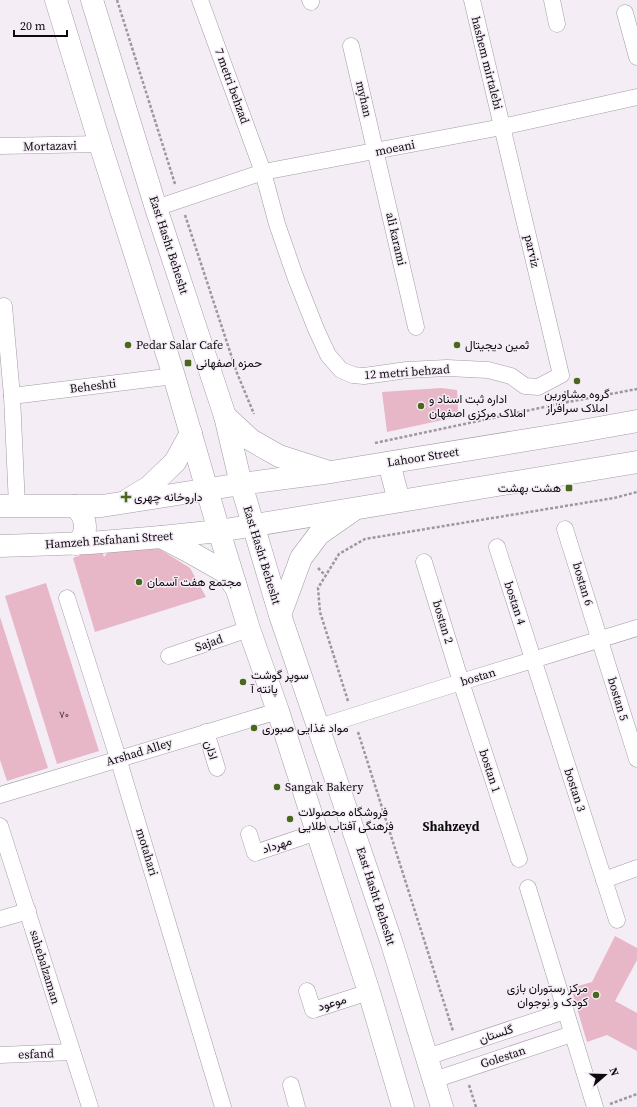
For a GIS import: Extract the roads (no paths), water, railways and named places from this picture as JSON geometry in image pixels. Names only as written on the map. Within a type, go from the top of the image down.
[{"type":"main road","points":[[56,0],[174,376],[235,586],[318,832],[369,992],[403,1107]]},
{"type":"main road","name":"East Hasht Behesht","points":[[92,0],[156,208],[225,416],[241,484],[280,615],[392,944],[442,1107]]},
{"type":"main road","points":[[225,416],[252,440],[279,456],[331,472]]},
{"type":"main road","name":"Lahoor Street","points":[[208,490],[389,463],[637,421]]},
{"type":"main road","points":[[123,503],[149,487],[175,462],[191,433]]},
{"type":"main road","points":[[219,531],[637,462]]},
{"type":"main road","points":[[389,463],[399,502]]},
{"type":"main road","points":[[9,506],[102,506],[208,490]]},
{"type":"main road","points":[[75,506],[81,512],[85,522],[83,537],[76,544]]},
{"type":"main road","points":[[280,615],[301,558],[319,534],[355,509]]},
{"type":"main road","name":"Hamzeh Esfahani Street","points":[[0,546],[76,544],[161,538],[219,531]]},
{"type":"main road","points":[[161,538],[225,572],[235,586]]},
{"type":"street","name":"7 metri behzad","points":[[200,0],[264,172]]},
{"type":"street","name":"hashem mirtalebi","points":[[472,0],[502,127]]},
{"type":"street","points":[[552,0],[557,24]]},
{"type":"street","points":[[625,13],[637,58]]},
{"type":"street","name":"myhan","points":[[351,46],[376,151]]},
{"type":"street","name":"moeani","points":[[156,208],[264,172],[502,127],[637,97]]},
{"type":"street","name":"parviz","points":[[502,127],[561,375]]},
{"type":"street","name":"Mortazavi","points":[[0,146],[100,144]]},
{"type":"street","name":"ali karami","points":[[376,151],[416,327]]},
{"type":"street","name":"12 metri behzad","points":[[264,172],[277,224],[295,276],[328,355],[341,370],[353,375],[364,376],[407,370],[447,368],[488,370],[511,376],[525,386],[538,387],[561,375]]},
{"type":"street","points":[[4,306],[12,396],[9,506]]},
{"type":"street","name":"Beheshti","points":[[12,396],[174,376]]},
{"type":"street","name":"bostan 6","points":[[566,529],[600,638]]},
{"type":"street","name":"bostan 4","points":[[497,547],[534,659]]},
{"type":"street","name":"bostan 2","points":[[424,562],[461,682]]},
{"type":"street","name":"motahari","points":[[67,598],[118,758],[224,1107]]},
{"type":"street","name":"bostan","points":[[319,727],[600,638],[637,628]]},
{"type":"street","name":"Sajad","points":[[169,656],[249,629]]},
{"type":"street","name":"bostan 5","points":[[600,638],[637,759]]},
{"type":"street","name":"bostan 3","points":[[534,659],[617,920]]},
{"type":"street","name":"bostan 1","points":[[461,682],[519,860]]},
{"type":"street","name":"Arshad Alley","points":[[0,795],[118,758],[278,711]]},
{"type":"street","name":"اذان","points":[[206,732],[217,768]]},
{"type":"street","name":"sahebalzaman","points":[[0,826],[90,1107]]},
{"type":"street","name":"مهرداد","points":[[249,834],[255,852],[318,832]]},
{"type":"street","points":[[602,874],[637,868]]},
{"type":"street","points":[[528,888],[572,1034],[601,1106]]},
{"type":"street","points":[[0,919],[28,911]]},
{"type":"street","name":"موعود","points":[[307,991],[313,1010],[369,992]]},
{"type":"street","name":"گلستان","points":[[427,1057],[565,1010]]},
{"type":"street","points":[[513,1028],[520,1051]]},
{"type":"street","name":"Golestan","points":[[434,1080],[572,1034]]},
{"type":"street","name":"esfand","points":[[0,1055],[72,1052]]},
{"type":"street","points":[[291,1085],[297,1107]]},
{"type":"place","name":"Pedar Salar Cafe","points":[[128,345]]},
{"type":"place","name":"ثمین دیجیتال","points":[[457,345]]},
{"type":"place","name":"حمزه اصفهانی","points":[[188,363]]},
{"type":"place","name":"گروه مشاورین املاک سرافراز","points":[[577,381]]},
{"type":"place","name":"اداره ثبت اسناد و املاک مرکزی اصفهان","points":[[421,406]]},
{"type":"place","name":"هشت بهشت","points":[[569,488]]},
{"type":"place","name":"داروخانه چهری","points":[[126,497]]},
{"type":"place","name":"مجتمع هفت آسمان","points":[[139,582]]},
{"type":"place","name":"سوپر گوشت پانته آ","points":[[243,682]]},
{"type":"place","name":"مواد غذایی صبوری","points":[[254,728]]},
{"type":"place","name":"Sangak Bakery","points":[[277,787]]},
{"type":"place","name":"فروشگاه محصولات فرهنگی آفتاب طلایی","points":[[290,819]]},
{"type":"place","name":"مرکز رستوران بازی کودک و نوجوان","points":[[596,995]]},
{"type":"district","name":"Shahzeyd","points":[[451,826]]}]
